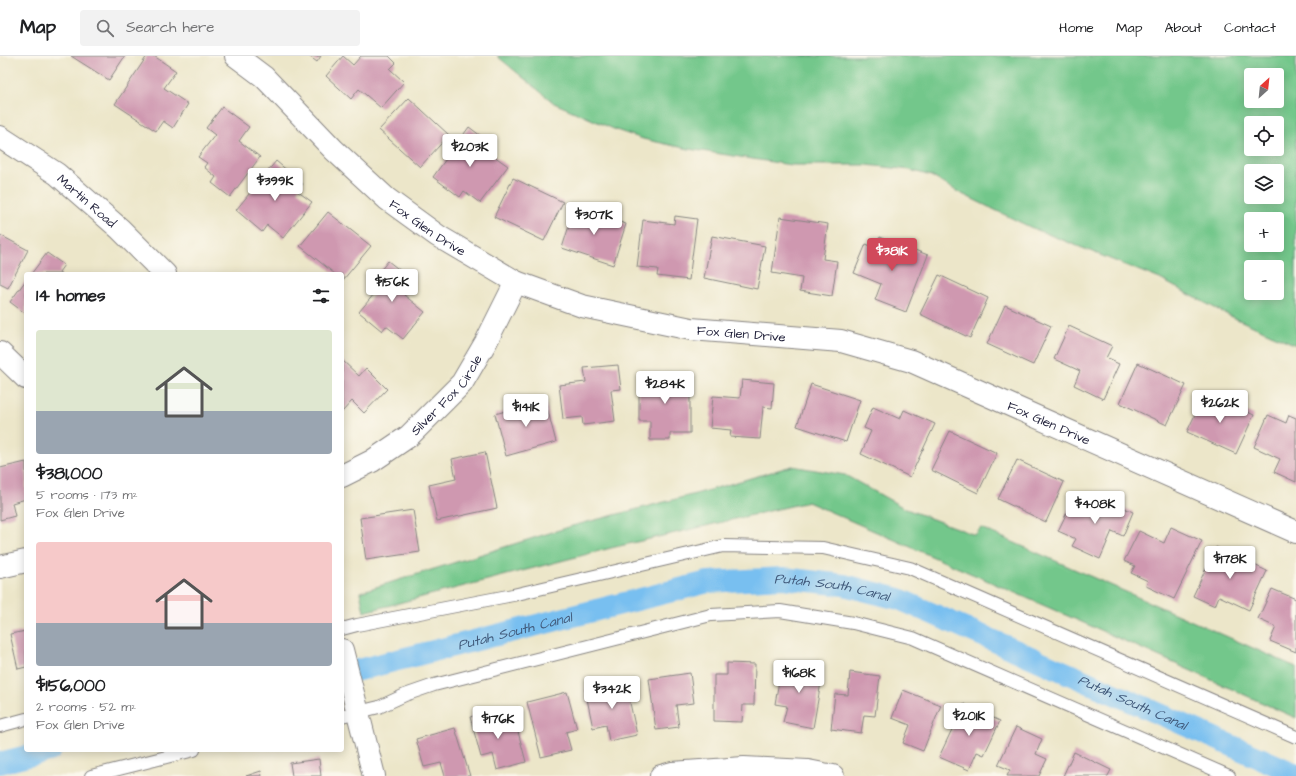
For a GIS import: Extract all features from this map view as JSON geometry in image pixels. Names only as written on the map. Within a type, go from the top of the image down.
[{"type":"street","name":"Fox Glen Drive","points":[[236,56],[264,77],[334,150],[387,199],[438,236],[516,282],[582,306],[691,329],[841,341],[911,361],[1296,532]]},
{"type":"street","name":"Martin Road","points":[[0,137],[57,174],[120,228],[163,272]]},
{"type":"street","name":"Silver Fox Circle","points":[[344,475],[372,462],[409,436],[462,383],[486,342],[516,282]]},
{"type":"street","points":[[0,353],[24,376]]},
{"type":"street","points":[[0,567],[24,561]]},
{"type":"street","points":[[344,662],[352,711],[374,776]]},
{"type":"street","points":[[661,776],[672,773],[744,768],[808,771],[833,776]]},
{"type":"lane","points":[[344,628],[513,596],[723,546],[823,548],[910,568],[1296,737]]},
{"type":"lane","points":[[352,711],[379,708],[406,695],[434,685],[711,615],[780,611],[853,622],[913,638],[1229,776]]},
{"type":"lane","points":[[0,726],[24,720]]},
{"type":"lane","points":[[91,776],[186,752]]},
{"type":"green space","points":[[497,56],[1296,56],[1296,345],[1230,316],[1160,279],[1030,227],[960,193],[931,176],[910,170],[867,165],[791,165],[689,149],[643,139],[616,130],[554,103]]},
{"type":"green space","points":[[792,466],[845,475],[906,509],[975,535],[981,528],[1296,667],[1296,718],[808,502],[611,548],[364,612],[360,592],[572,526],[699,493]]},
{"type":"building","points":[[71,56],[125,56],[109,80]]},
{"type":"building","points":[[147,56],[154,56],[176,71],[164,88],[188,104],[173,128],[163,121],[156,131],[115,104]]},
{"type":"building","points":[[309,56],[321,56],[317,62]]},
{"type":"building","points":[[343,56],[353,65],[361,56],[389,56],[396,63],[390,69],[404,82],[381,108],[359,89],[351,99],[326,76]]},
{"type":"building","points":[[409,98],[449,135],[420,167],[379,130]]},
{"type":"building","points":[[222,107],[249,127],[239,141],[260,157],[230,197],[212,183],[216,177],[204,167],[207,163],[198,157],[215,135],[206,128]]},
{"type":"building","points":[[469,127],[485,139],[480,146],[508,166],[480,203],[464,191],[460,197],[433,177]]},
{"type":"building","points":[[276,161],[303,184],[297,191],[312,202],[283,238],[267,225],[262,232],[236,210]]},
{"type":"building","points":[[513,178],[563,202],[544,241],[494,217]]},
{"type":"building","points":[[575,207],[626,224],[613,265],[562,248]]},
{"type":"building","points":[[328,212],[371,246],[344,279],[344,272],[332,272],[300,246]]},
{"type":"building","points":[[675,216],[697,219],[689,280],[657,276],[658,269],[637,267],[643,220],[674,224]]},
{"type":"building","points":[[780,217],[828,224],[823,259],[837,261],[832,296],[800,291],[802,278],[772,273]]},
{"type":"building","points":[[0,235],[28,250],[8,288],[0,284]]},
{"type":"building","points":[[712,236],[765,246],[757,289],[704,278]]},
{"type":"building","points":[[880,237],[928,255],[906,312],[875,300],[881,284],[854,273],[866,244],[876,248]]},
{"type":"building","points":[[47,253],[64,265],[59,272],[33,272]]},
{"type":"building","points":[[388,261],[415,282],[404,295],[425,312],[403,339],[386,326],[382,331],[359,312],[380,287],[372,281]]},
{"type":"building","points":[[939,275],[988,298],[970,338],[920,314]]},
{"type":"building","points":[[24,283],[24,312],[10,302]]},
{"type":"building","points":[[1005,305],[1051,326],[1033,365],[987,344]]},
{"type":"building","points":[[1069,326],[1112,346],[1106,358],[1119,364],[1103,399],[1074,385],[1080,371],[1054,359]]},
{"type":"building","points":[[344,362],[359,376],[366,368],[387,389],[364,413],[352,401],[344,410]]},
{"type":"building","points":[[1138,363],[1186,385],[1167,425],[1120,403]]},
{"type":"building","points":[[618,365],[621,389],[611,390],[615,421],[583,425],[582,417],[563,419],[559,385],[586,382],[584,368]]},
{"type":"building","points":[[639,375],[690,375],[690,433],[670,433],[670,440],[650,440],[650,421],[639,421]]},
{"type":"building","points":[[742,380],[774,383],[772,408],[763,407],[760,439],[730,437],[731,430],[710,428],[713,396],[740,398]]},
{"type":"building","points":[[811,384],[860,400],[846,442],[797,426]]},
{"type":"building","points":[[1205,393],[1254,415],[1236,454],[1187,432]]},
{"type":"building","points":[[545,400],[556,442],[506,456],[495,414]]},
{"type":"building","points":[[873,407],[900,419],[904,410],[935,424],[910,477],[861,454],[871,431],[864,428]]},
{"type":"building","points":[[1268,415],[1286,423],[1289,415],[1296,418],[1296,482],[1274,472],[1280,459],[1254,447]]},
{"type":"building","points":[[950,431],[997,453],[978,493],[931,470]]},
{"type":"building","points":[[485,452],[497,508],[437,521],[429,485],[456,479],[452,459]]},
{"type":"building","points":[[1017,460],[1064,482],[1046,522],[998,499]]},
{"type":"building","points":[[24,462],[24,500],[12,503],[15,516],[0,520],[0,468]]},
{"type":"building","points":[[1103,498],[1133,512],[1123,536],[1112,531],[1100,559],[1072,546],[1076,539],[1058,531],[1073,500],[1097,511]]},
{"type":"building","points":[[413,510],[420,552],[366,560],[360,518]]},
{"type":"building","points":[[1171,527],[1202,541],[1174,599],[1146,586],[1148,581],[1131,573],[1135,566],[1124,561],[1139,531],[1164,543]]},
{"type":"building","points":[[1216,547],[1267,571],[1249,610],[1219,596],[1215,606],[1193,596]]},
{"type":"building","points":[[1272,589],[1296,599],[1296,652],[1270,641],[1276,627],[1258,619]]},
{"type":"building","points":[[24,631],[24,668],[18,669],[10,634]]},
{"type":"building","points":[[727,663],[755,664],[754,705],[743,705],[742,722],[714,721],[714,675],[727,675]]},
{"type":"building","points":[[782,663],[823,671],[813,728],[783,722],[787,706],[775,704]]},
{"type":"building","points":[[850,672],[880,676],[875,716],[864,715],[861,733],[831,729],[835,694],[848,695]]},
{"type":"building","points":[[690,673],[694,703],[676,705],[679,727],[656,730],[649,679]]},
{"type":"building","points":[[625,680],[637,735],[609,741],[606,725],[593,728],[585,689]]},
{"type":"building","points":[[903,690],[941,705],[923,751],[903,743],[910,725],[892,718]]},
{"type":"building","points":[[567,692],[577,729],[566,732],[571,750],[541,757],[527,702]]},
{"type":"building","points":[[964,704],[1000,721],[984,755],[977,752],[969,770],[939,757]]},
{"type":"building","points":[[498,709],[505,731],[517,728],[526,762],[497,770],[493,754],[481,757],[470,717]]},
{"type":"building","points":[[1016,727],[1042,739],[1036,754],[1047,759],[1039,776],[1007,776],[1010,770],[998,765]]},
{"type":"building","points":[[455,728],[470,776],[445,776],[441,763],[424,767],[416,739]]},
{"type":"building","points":[[1074,752],[1111,770],[1108,776],[1063,776]]},
{"type":"building","points":[[319,759],[321,776],[292,776],[290,763]]},
{"type":"building","points":[[261,771],[262,776],[246,776]]},
{"type":"waterway","name":"Putah South Canal","points":[[344,673],[708,582],[783,578],[844,585],[899,599],[1296,774]]},
{"type":"waterway","name":"Putah South Canal","points":[[0,763],[43,752]]}]
